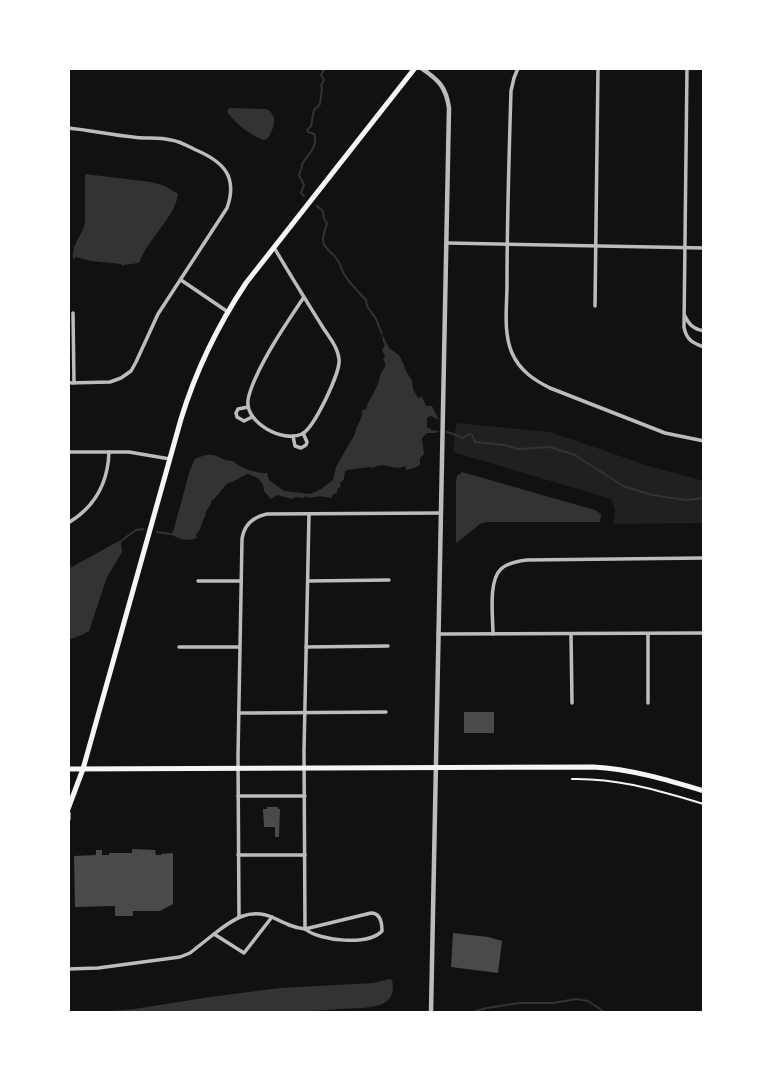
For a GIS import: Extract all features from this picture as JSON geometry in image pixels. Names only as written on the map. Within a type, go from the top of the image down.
[{"type":"main road","points":[[68,819],[68,811],[83,769],[170,459],[192,385],[208,348],[246,283],[415,68]]},
{"type":"main road","points":[[68,769],[436,766],[610,768],[704,791]]},
{"type":"street","points":[[421,68],[446,91],[449,108],[431,1013]]},
{"type":"street","points":[[518,68],[511,91],[507,245],[508,342],[512,354],[522,370],[534,380],[551,388],[666,433],[704,442]]},
{"type":"street","points":[[595,306],[598,68]]},
{"type":"street","points":[[687,68],[685,334],[695,344],[704,347]]},
{"type":"street","points":[[68,128],[173,140],[219,162],[227,173],[231,186],[227,208],[155,319],[135,365],[121,378],[105,383],[71,383],[74,313]]},
{"type":"street","points":[[448,243],[704,248]]},
{"type":"street","points":[[273,247],[337,350],[340,364],[312,426],[303,433],[282,435],[257,423],[251,416],[248,407],[249,395],[263,362],[304,297]]},
{"type":"street","points":[[181,280],[228,312]]},
{"type":"street","points":[[684,315],[696,330],[704,331]]},
{"type":"street","points":[[248,407],[238,410],[237,417],[244,421],[251,416]]},
{"type":"street","points":[[293,436],[295,446],[301,448],[307,442],[303,433]]},
{"type":"street","points":[[68,452],[129,452],[170,459]]},
{"type":"street","points":[[68,523],[87,509],[98,494],[107,470],[109,452]]},
{"type":"street","points":[[239,916],[240,647],[243,537],[249,523],[256,517],[265,515],[442,513]]},
{"type":"street","points":[[305,929],[304,768],[309,514]]},
{"type":"street","points":[[493,634],[493,589],[500,569],[508,565],[527,560],[704,558]]},
{"type":"street","points":[[198,581],[242,580]]},
{"type":"street","points":[[308,581],[389,580]]},
{"type":"street","points":[[438,634],[704,633]]},
{"type":"street","points":[[571,634],[572,703]]},
{"type":"street","points":[[648,634],[648,703]]},
{"type":"street","points":[[306,647],[387,646]]},
{"type":"street","points":[[178,647],[240,647]]},
{"type":"street","points":[[239,713],[386,712]]},
{"type":"street","points":[[238,796],[304,796]]},
{"type":"street","points":[[238,855],[305,855]]},
{"type":"street","points":[[68,969],[109,967],[180,957],[190,953],[239,916],[256,913],[319,936],[348,940],[377,935],[382,928],[380,917],[371,913],[305,929]]},
{"type":"street","points":[[214,934],[239,952],[245,953],[272,917]]},
{"type":"path","points":[[572,779],[640,785],[704,804]]},
{"type":"shaded area","points":[[229,108],[266,109],[270,112],[274,122],[268,138],[260,139],[244,129],[227,112]]},
{"type":"shaded area","points":[[85,174],[151,182],[178,194],[172,211],[139,263],[122,266],[76,257],[73,259],[74,249],[85,223]]},
{"type":"shaded area","points":[[382,334],[389,348],[399,355],[418,398],[422,397],[426,406],[432,406],[439,420],[431,416],[427,418],[427,427],[440,431],[427,433],[422,438],[424,454],[420,458],[420,465],[406,470],[405,466],[397,468],[381,465],[347,470],[337,493],[331,498],[305,496],[292,499],[277,495],[271,499],[259,479],[247,474],[228,483],[211,501],[196,534],[197,538],[183,539],[170,534],[173,532],[190,470],[195,459],[202,456],[216,456],[249,470],[267,473],[269,480],[284,491],[310,494],[333,480],[336,467],[355,434],[362,410],[366,409],[385,367]]},
{"type":"shaded area","points":[[456,423],[550,432],[649,466],[704,481],[704,523],[613,524],[615,510],[611,499],[453,452]]},
{"type":"shaded area","points":[[462,472],[595,510],[601,514],[600,522],[487,522],[480,524],[456,543],[456,481]]},
{"type":"shaded area","points":[[119,541],[122,552],[107,577],[89,631],[68,640],[68,569]]},
{"type":"shaded area","points":[[392,980],[393,987],[389,999],[380,1005],[369,1007],[246,1013],[87,1013],[280,988],[374,983]]},
{"type":"building","points":[[464,712],[494,712],[494,733],[464,733]]},
{"type":"building","points":[[263,809],[280,809],[279,837],[275,837],[275,827],[264,827]]},
{"type":"building","points":[[132,849],[155,850],[156,855],[173,853],[173,904],[160,911],[133,911],[133,916],[115,916],[115,906],[75,907],[74,856],[96,855],[96,850],[102,850],[102,855],[132,853]]},
{"type":"building","points":[[453,933],[502,941],[498,973],[451,967]]},
{"type":"waterway","points":[[304,196],[301,193],[304,185],[299,175],[315,142],[314,134],[307,130],[311,126],[314,110],[320,104],[324,80],[321,75],[325,68]]},
{"type":"waterway","points":[[317,206],[323,211],[327,223],[324,245],[366,300],[382,334]]},
{"type":"waterway","points":[[447,432],[463,438],[472,435],[475,442],[518,449],[550,447],[575,455],[623,486],[652,495],[686,500],[704,498]]},
{"type":"waterway","points":[[121,541],[136,530],[143,529]]},
{"type":"waterway","points":[[157,532],[170,534]]},
{"type":"waterway","points":[[468,1013],[520,1003],[553,1003],[576,999],[588,1001],[606,1013]]}]
